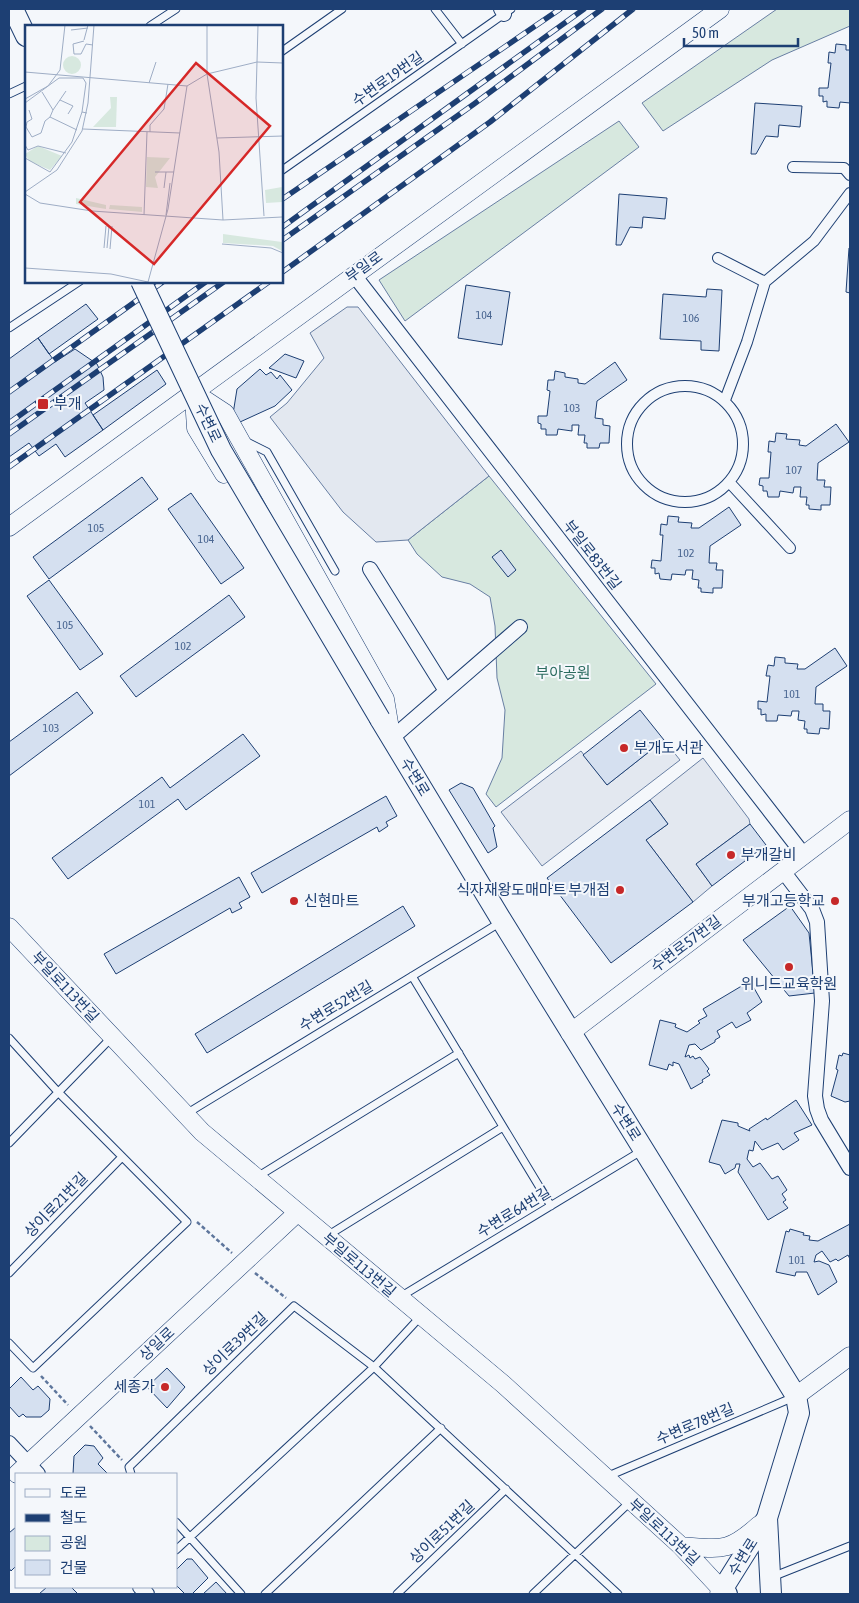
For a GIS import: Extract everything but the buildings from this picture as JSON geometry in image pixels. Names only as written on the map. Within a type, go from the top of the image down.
[{"type":"main road","points":[[13,9],[25,34]]},
{"type":"main road","name":"수변로","points":[[141,282],[221,450],[502,921],[796,1396],[799,1413],[767,1518],[723,1593]]},
{"type":"main road","name":"수변로","points":[[767,1518],[771,1586]]},
{"type":"street","name":"부일로","points":[[9,527],[720,9]]},
{"type":"street","points":[[793,166],[844,168],[850,175]]},
{"type":"street","points":[[725,400],[747,342],[765,282],[814,241],[850,193]]},
{"type":"street","points":[[718,258],[765,282]]},
{"type":"street","name":"부일로83번길","points":[[354,275],[804,855]]},
{"type":"street","points":[[689,385],[708,390],[725,400],[736,414],[743,431],[744,450],[740,467],[730,483],[715,495],[696,502],[667,500],[642,484],[631,468],[626,448],[628,428],[637,410],[651,396],[669,388],[689,385]]},
{"type":"street","name":"수변로","points":[[193,392],[225,413],[385,699],[392,738]]},
{"type":"street","name":"수변로","points":[[193,392],[196,428],[375,727],[392,738]]},
{"type":"street","points":[[730,483],[790,548]]},
{"type":"street","points":[[370,569],[446,691]]},
{"type":"street","points":[[392,738],[520,627]]},
{"type":"street","name":"수변로57번길","points":[[570,1032],[850,820]]},
{"type":"street","points":[[783,871],[812,909],[817,922],[822,1001],[815,1096],[816,1109],[850,1168]]},
{"type":"street","name":"부일로113번길","points":[[9,927],[202,1132],[503,1384],[681,1546],[723,1593]]},
{"type":"street","name":"상일로","points":[[25,1472],[297,1213]]},
{"type":"street","points":[[796,1396],[850,1356]]},
{"type":"street","points":[[9,1443],[25,1472]]},
{"type":"street","points":[[681,1546],[722,1550],[744,1539],[767,1518]]},
{"type":"lane","points":[[152,25],[176,9]]},
{"type":"lane","points":[[282,51],[342,9]]},
{"type":"lane","points":[[435,9],[462,44]]},
{"type":"lane","name":"수변로19번길","points":[[282,170],[462,44],[505,10]]},
{"type":"lane","points":[[9,94],[25,86]]},
{"type":"lane","points":[[9,328],[78,282]]},
{"type":"lane","points":[[238,437],[267,452],[335,571]]},
{"type":"lane","name":"수변로52번길","points":[[185,1114],[502,921]]},
{"type":"lane","points":[[412,976],[551,1206]]},
{"type":"lane","points":[[9,1143],[113,1037]]},
{"type":"lane","points":[[9,1038],[58,1092],[187,1222],[33,1368],[9,1343]]},
{"type":"lane","points":[[256,1178],[459,1053]]},
{"type":"lane","points":[[326,1237],[503,1127]]},
{"type":"lane","name":"수변로64번길","points":[[399,1298],[643,1150]]},
{"type":"lane","name":"상이로21번길","points":[[9,1273],[122,1157]]},
{"type":"lane","name":"상이로39번길","points":[[131,1473],[129,1466],[294,1306],[374,1367],[618,1593]]},
{"type":"lane","points":[[178,1548],[374,1367],[421,1316]]},
{"type":"lane","name":"수변로78번길","points":[[605,1477],[796,1396]]},
{"type":"lane","points":[[265,1594],[440,1428]]},
{"type":"lane","name":"상이로51번길","points":[[397,1594],[506,1489]]},
{"type":"lane","points":[[533,1594],[631,1501]]},
{"type":"lane","points":[[178,1524],[241,1594]]},
{"type":"lane","points":[[771,1586],[850,1546]]},
{"type":"green space","points":[[777,9],[850,9],[850,26],[772,60],[663,131],[642,103]]},
{"type":"green space","points":[[619,121],[639,147],[405,321],[379,280]]},
{"type":"green space","name":"부아공원","points":[[489,476],[656,684],[496,807],[486,794],[502,758],[505,710],[497,678],[495,626],[490,597],[470,584],[442,577],[417,554],[408,540]]},
{"type":"shaded area","points":[[347,307],[358,307],[489,476],[408,540],[376,542],[343,512],[270,417],[287,403],[324,358],[310,333]]},
{"type":"shaded area","points":[[664,740],[680,760],[542,866],[501,812],[581,751],[607,785]]},
{"type":"shaded area","points":[[703,758],[749,819],[750,824],[696,864],[712,886],[693,902],[646,840],[668,824],[650,800]]},
{"type":"railway","points":[[282,199],[560,9]]},
{"type":"railway","points":[[282,227],[584,9]]},
{"type":"railway","points":[[282,240],[474,104],[602,9]]},
{"type":"railway","points":[[282,272],[490,122],[633,9]]},
{"type":"railway","points":[[9,392],[163,282]]},
{"type":"railway","points":[[9,423],[206,282]]},
{"type":"railway","points":[[9,434],[224,282]]},
{"type":"railway","points":[[9,467],[269,282]]},
{"type":"place","name":"부개","points":[[43,404]]},
{"type":"place","name":"부개도서관","points":[[624,748]]},
{"type":"place","name":"부개갈비","points":[[731,855]]},
{"type":"place","name":"식자재왕도매마트 부개점","points":[[620,890]]},
{"type":"place","name":"신현마트","points":[[294,901]]},
{"type":"place","name":"부개고등학교","points":[[835,901]]},
{"type":"place","name":"위니드교육학원","points":[[789,967]]},
{"type":"place","name":"세종가","points":[[165,1387]]}]
